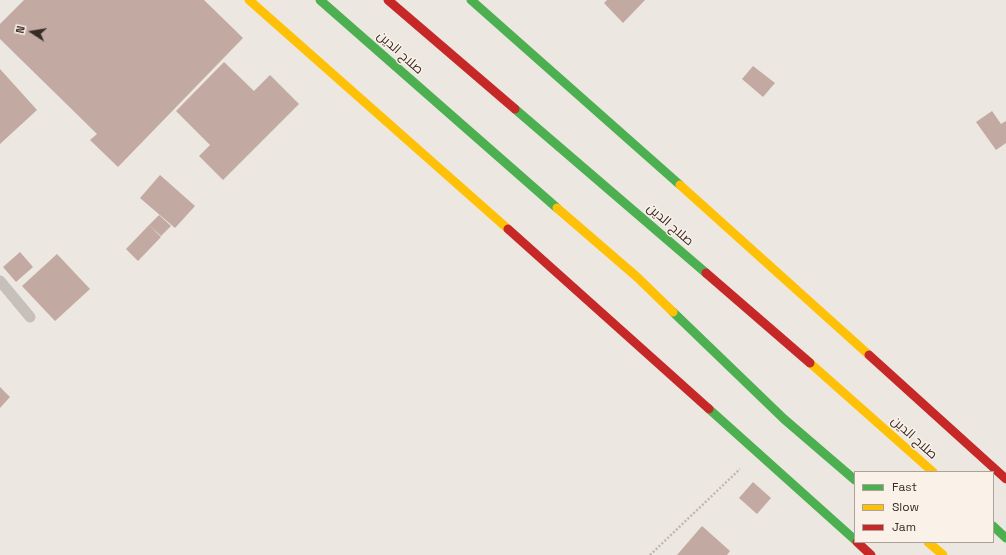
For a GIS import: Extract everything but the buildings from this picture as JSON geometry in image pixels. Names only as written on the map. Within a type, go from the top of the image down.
[{"type":"main road","points":[[249,0],[412,143],[854,539]]},
{"type":"main road","name":"صلاح الدين","points":[[320,0],[487,148],[637,277],[784,419],[854,479]]},
{"type":"main road","name":"صلاح الدين","points":[[388,0],[802,356],[932,471]]},
{"type":"main road","points":[[471,0],[713,214],[1006,479]]},
{"type":"main road","points":[[994,527],[1006,538]]},
{"type":"main road","points":[[858,543],[871,555]]},
{"type":"main road","points":[[929,543],[943,555]]},
{"type":"lane","points":[[0,281],[30,317]]},
{"type":"path","points":[[650,555],[757,452]]},
{"type":"traffic: fast","points":[[320,0],[557,208]]},
{"type":"traffic: fast","points":[[471,0],[680,185]]},
{"type":"traffic: fast","points":[[515,109],[706,273]]},
{"type":"traffic: fast","points":[[673,312],[784,419],[854,479]]},
{"type":"traffic: fast","points":[[709,409],[854,539]]},
{"type":"traffic: fast","points":[[994,527],[1006,538]]},
{"type":"traffic: slow","points":[[249,0],[508,229]]},
{"type":"traffic: slow","points":[[680,185],[869,355]]},
{"type":"traffic: slow","points":[[557,208],[637,277],[673,312]]},
{"type":"traffic: slow","points":[[810,363],[932,471]]},
{"type":"traffic: slow","points":[[929,543],[943,555]]},
{"type":"traffic: jam","points":[[388,0],[515,109]]},
{"type":"traffic: jam","points":[[508,229],[709,409]]},
{"type":"traffic: jam","points":[[706,273],[810,363]]},
{"type":"traffic: jam","points":[[869,355],[1006,479]]},
{"type":"traffic: jam","points":[[858,543],[871,555]]}]
